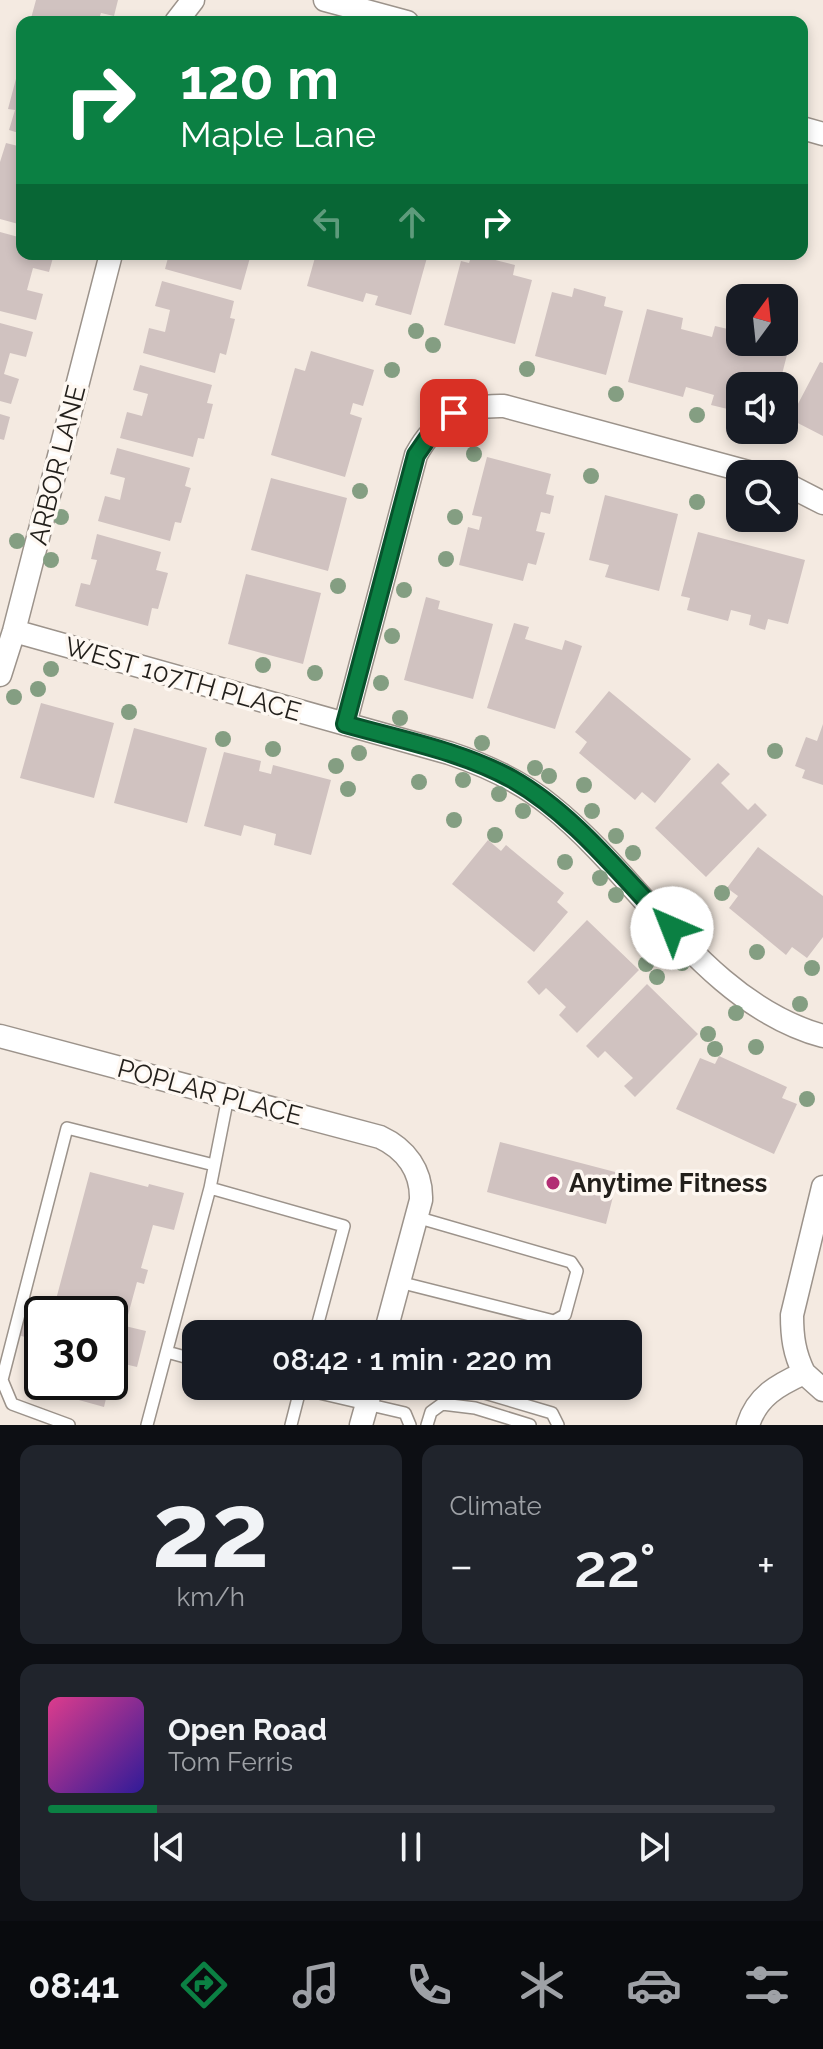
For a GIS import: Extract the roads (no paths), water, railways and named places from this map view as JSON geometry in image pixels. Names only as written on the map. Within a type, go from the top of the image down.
[{"type":"street","points":[[181,16],[193,0]]},
{"type":"street","points":[[325,0],[385,16]]},
{"type":"street","name":"ARBOR LANE","points":[[0,675],[7,630],[109,260]]},
{"type":"street","points":[[345,724],[416,455],[434,429],[454,413],[484,405],[504,406],[726,466]]},
{"type":"street","points":[[798,490],[823,503]]},
{"type":"street","name":"WEST 107TH PLACE","points":[[7,630],[468,759],[533,792],[567,819],[729,986],[778,1019],[823,1036]]},
{"type":"street","name":"POPLAR PLACE","points":[[0,1036],[380,1137],[405,1152],[411,1162],[421,1186],[416,1217]]},
{"type":"street","points":[[823,1187],[792,1315],[794,1347],[804,1373],[823,1390]]},
{"type":"street","points":[[389,1320],[416,1217]]},
{"type":"street","points":[[748,1425],[752,1411],[766,1393],[804,1373]]},
{"type":"street","points":[[361,1425],[367,1400]]},
{"type":"lane","points":[[147,1425],[210,1188],[228,1097]]},
{"type":"lane","points":[[69,1425],[12,1404],[2,1380],[67,1128],[214,1165]]},
{"type":"lane","points":[[210,1188],[344,1226],[319,1320]]},
{"type":"lane","points":[[399,1282],[554,1321],[565,1315],[577,1271],[571,1262],[416,1217]]},
{"type":"lane","points":[[167,1352],[182,1356]]},
{"type":"lane","points":[[291,1425],[295,1400]]},
{"type":"lane","points":[[380,1400],[405,1413],[410,1425]]},
{"type":"lane","points":[[508,1400],[552,1413],[558,1425]]},
{"type":"lane","points":[[427,1425],[431,1412],[442,1404],[475,1408],[530,1425]]},
{"type":"place","name":"Anytime Fitness","points":[[553,1183]]}]
